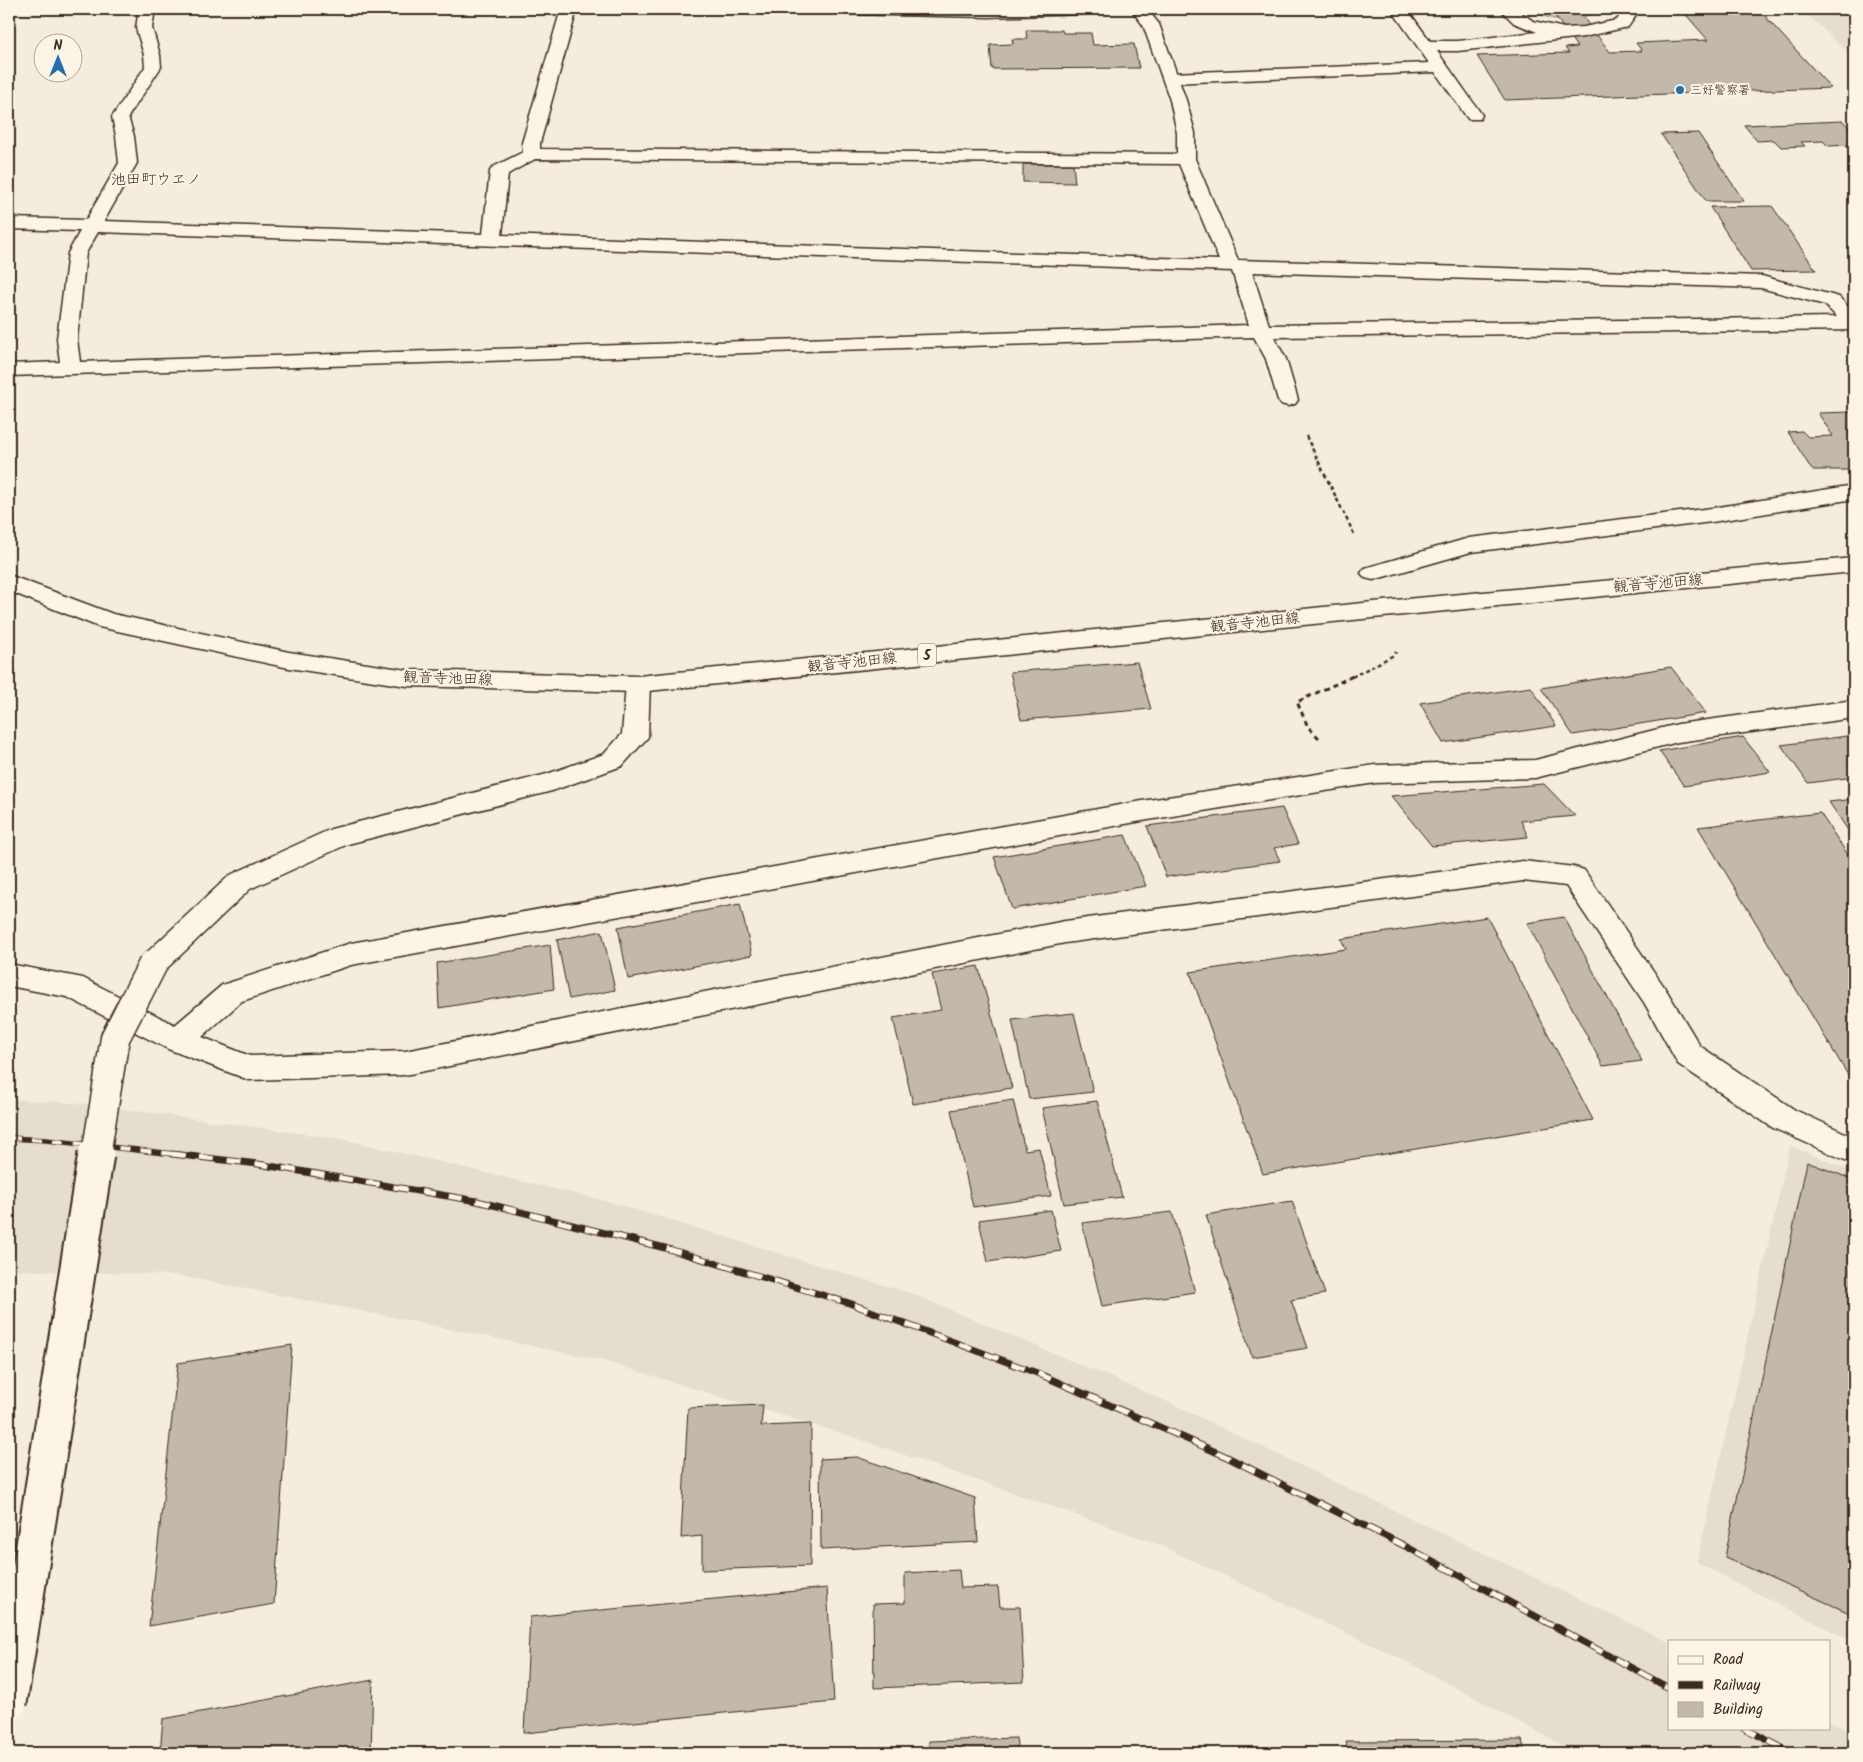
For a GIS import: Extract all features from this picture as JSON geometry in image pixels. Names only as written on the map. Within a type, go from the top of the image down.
[{"type":"main road","points":[[70,368],[67,339],[77,253],[128,163],[125,136],[120,117],[153,68],[152,55],[144,28],[147,9]]},
{"type":"main road","points":[[532,154],[531,143],[569,9]]},
{"type":"main road","points":[[844,9],[1083,9]]},
{"type":"main road","points":[[1139,9],[1151,24],[1170,78],[1186,133],[1186,159],[1236,266],[1261,332],[1276,359],[1288,400]]},
{"type":"main road","points":[[1399,9],[1474,115]]},
{"type":"main road","points":[[1508,9],[1519,19],[1534,26],[1573,33]]},
{"type":"main road","points":[[1426,46],[1458,46],[1573,33],[1622,24],[1627,17],[1625,9]]},
{"type":"main road","points":[[1170,78],[1440,67]]},
{"type":"main road","points":[[492,240],[499,171],[532,154],[1186,159]]},
{"type":"main road","points":[[9,223],[839,250],[1236,266],[1762,282],[1832,300],[1853,324]]},
{"type":"main road","points":[[9,370],[1261,332],[1853,324]]},
{"type":"main road","points":[[1374,573],[1468,545],[1712,515],[1854,492]]},
{"type":"main road","name":"観音寺池田線","points":[[9,583],[107,620],[289,660],[407,678],[638,684],[1382,609],[1854,564]]},
{"type":"main road","points":[[9,1703],[115,1038],[153,964],[240,882],[341,836],[552,782],[613,760],[634,736],[638,684]]},
{"type":"main road","points":[[178,1040],[232,993],[351,954],[1142,811],[1375,774],[1535,769],[1678,733],[1854,709]]},
{"type":"main road","points":[[9,975],[73,986],[178,1040],[249,1068],[405,1064],[1065,932],[1524,871],[1574,877],[1655,996],[1689,1055],[1784,1119],[1854,1151]]},
{"type":"path","points":[[1288,400],[1374,573]]},
{"type":"path","points":[[1358,777],[1308,727],[1297,702],[1338,684],[1394,655],[1397,647]]},
{"type":"shaded area","points":[[1531,9],[1592,9],[1592,12],[1578,19],[1561,20],[1553,19]]},
{"type":"shaded area","points":[[1801,9],[1854,9],[1854,58]]},
{"type":"shaded area","points":[[9,1099],[87,1104],[342,1139],[614,1203],[913,1294],[1164,1400],[1668,1642],[1668,1730],[1830,1730],[1830,1722],[1854,1734],[1854,1753],[1577,1753],[1404,1660],[1153,1542],[853,1437],[604,1361],[392,1317],[175,1275],[9,1270]]},
{"type":"shaded area","points":[[1790,1146],[1854,1172],[1854,1642],[1697,1563]]},
{"type":"building","points":[[1681,9],[1758,9],[1831,88],[1505,100],[1477,56],[1569,53],[1565,48],[1577,47],[1553,13],[1579,12],[1610,52],[1642,51],[1636,43],[1708,40]]},
{"type":"building","points":[[1026,30],[1062,30],[1063,33],[1091,33],[1093,45],[1134,44],[1139,68],[992,69],[990,45],[1013,44],[1012,39],[1027,39]]},
{"type":"building","points":[[1843,121],[1854,133],[1854,140],[1848,140],[1853,145],[1828,146],[1823,141],[1801,142],[1805,146],[1781,147],[1774,140],[1757,141],[1744,125]]},
{"type":"building","points":[[1698,133],[1744,201],[1706,201],[1661,134]]},
{"type":"building","points":[[1023,164],[1073,164],[1075,183],[1023,182]]},
{"type":"building","points":[[1772,206],[1816,270],[1751,271],[1710,207]]},
{"type":"building","points":[[1854,412],[1854,470],[1812,470],[1788,432],[1802,431],[1808,437],[1833,436],[1818,413]]},
{"type":"building","points":[[1137,662],[1151,709],[1021,720],[1010,672]]},
{"type":"building","points":[[1671,667],[1706,713],[1573,735],[1541,688]]},
{"type":"building","points":[[1531,687],[1556,726],[1443,743],[1420,703]]},
{"type":"building","points":[[1854,735],[1854,777],[1808,783],[1781,745]]},
{"type":"building","points":[[1743,737],[1770,772],[1684,786],[1659,751]]},
{"type":"building","points":[[1544,784],[1575,816],[1521,821],[1528,837],[1432,846],[1391,796]]},
{"type":"building","points":[[1854,799],[1854,839],[1829,802]]},
{"type":"building","points":[[1282,808],[1298,844],[1274,848],[1280,861],[1166,877],[1147,826]]},
{"type":"building","points":[[1820,813],[1854,864],[1854,1085],[1698,827]]},
{"type":"building","points":[[1125,835],[1146,886],[1012,909],[994,857]]},
{"type":"building","points":[[740,904],[752,955],[628,979],[618,927]]},
{"type":"building","points":[[1487,917],[1593,1120],[1263,1174],[1190,972],[1346,949],[1341,939]]},
{"type":"building","points":[[1564,917],[1642,1061],[1603,1066],[1527,923]]},
{"type":"building","points":[[602,931],[615,990],[569,999],[557,940]]},
{"type":"building","points":[[550,945],[554,989],[439,1008],[437,963]]},
{"type":"building","points":[[978,966],[1012,1088],[913,1104],[893,1018],[941,1010],[932,974]]},
{"type":"building","points":[[1074,1013],[1093,1092],[1029,1099],[1012,1020]]},
{"type":"building","points":[[1013,1100],[1025,1150],[1039,1148],[1051,1196],[973,1207],[951,1110]]},
{"type":"building","points":[[1097,1101],[1122,1197],[1064,1204],[1042,1108]]},
{"type":"building","points":[[1807,1162],[1854,1180],[1854,1615],[1725,1557]]},
{"type":"building","points":[[1292,1201],[1325,1294],[1291,1300],[1308,1348],[1252,1357],[1206,1215]]},
{"type":"building","points":[[1051,1210],[1061,1251],[988,1262],[979,1220]]},
{"type":"building","points":[[1172,1212],[1195,1292],[1102,1306],[1082,1223]]},
{"type":"building","points":[[292,1345],[274,1604],[149,1626],[178,1363]]},
{"type":"building","points":[[763,1405],[761,1426],[811,1424],[810,1566],[702,1570],[702,1536],[681,1538],[688,1408]]},
{"type":"building","points":[[857,1457],[975,1498],[978,1542],[821,1550],[820,1459]]},
{"type":"building","points":[[959,1570],[961,1588],[998,1587],[1000,1607],[1020,1607],[1024,1682],[874,1688],[873,1604],[905,1603],[905,1573]]},
{"type":"building","points":[[827,1588],[834,1702],[524,1733],[530,1617]]},
{"type":"building","points":[[373,1680],[371,1753],[160,1753],[163,1719]]},
{"type":"building","points":[[1016,1738],[1018,1753],[929,1753],[929,1741]]},
{"type":"building","points":[[1522,1740],[1525,1753],[1348,1753],[1346,1741]]},
{"type":"railway","points":[[9,1138],[46,1140],[183,1155]]},
{"type":"railway","points":[[172,1154],[258,1164],[477,1201],[665,1248],[849,1303],[1037,1373],[1225,1456],[1405,1546],[1668,1687]]},
{"type":"railway","points":[[1748,1730],[1792,1753]]},
{"type":"place","name":"三好警察署","points":[[1680,90]]},
{"type":"district","name":"池田町ウヱノ","points":[[156,179]]}]
